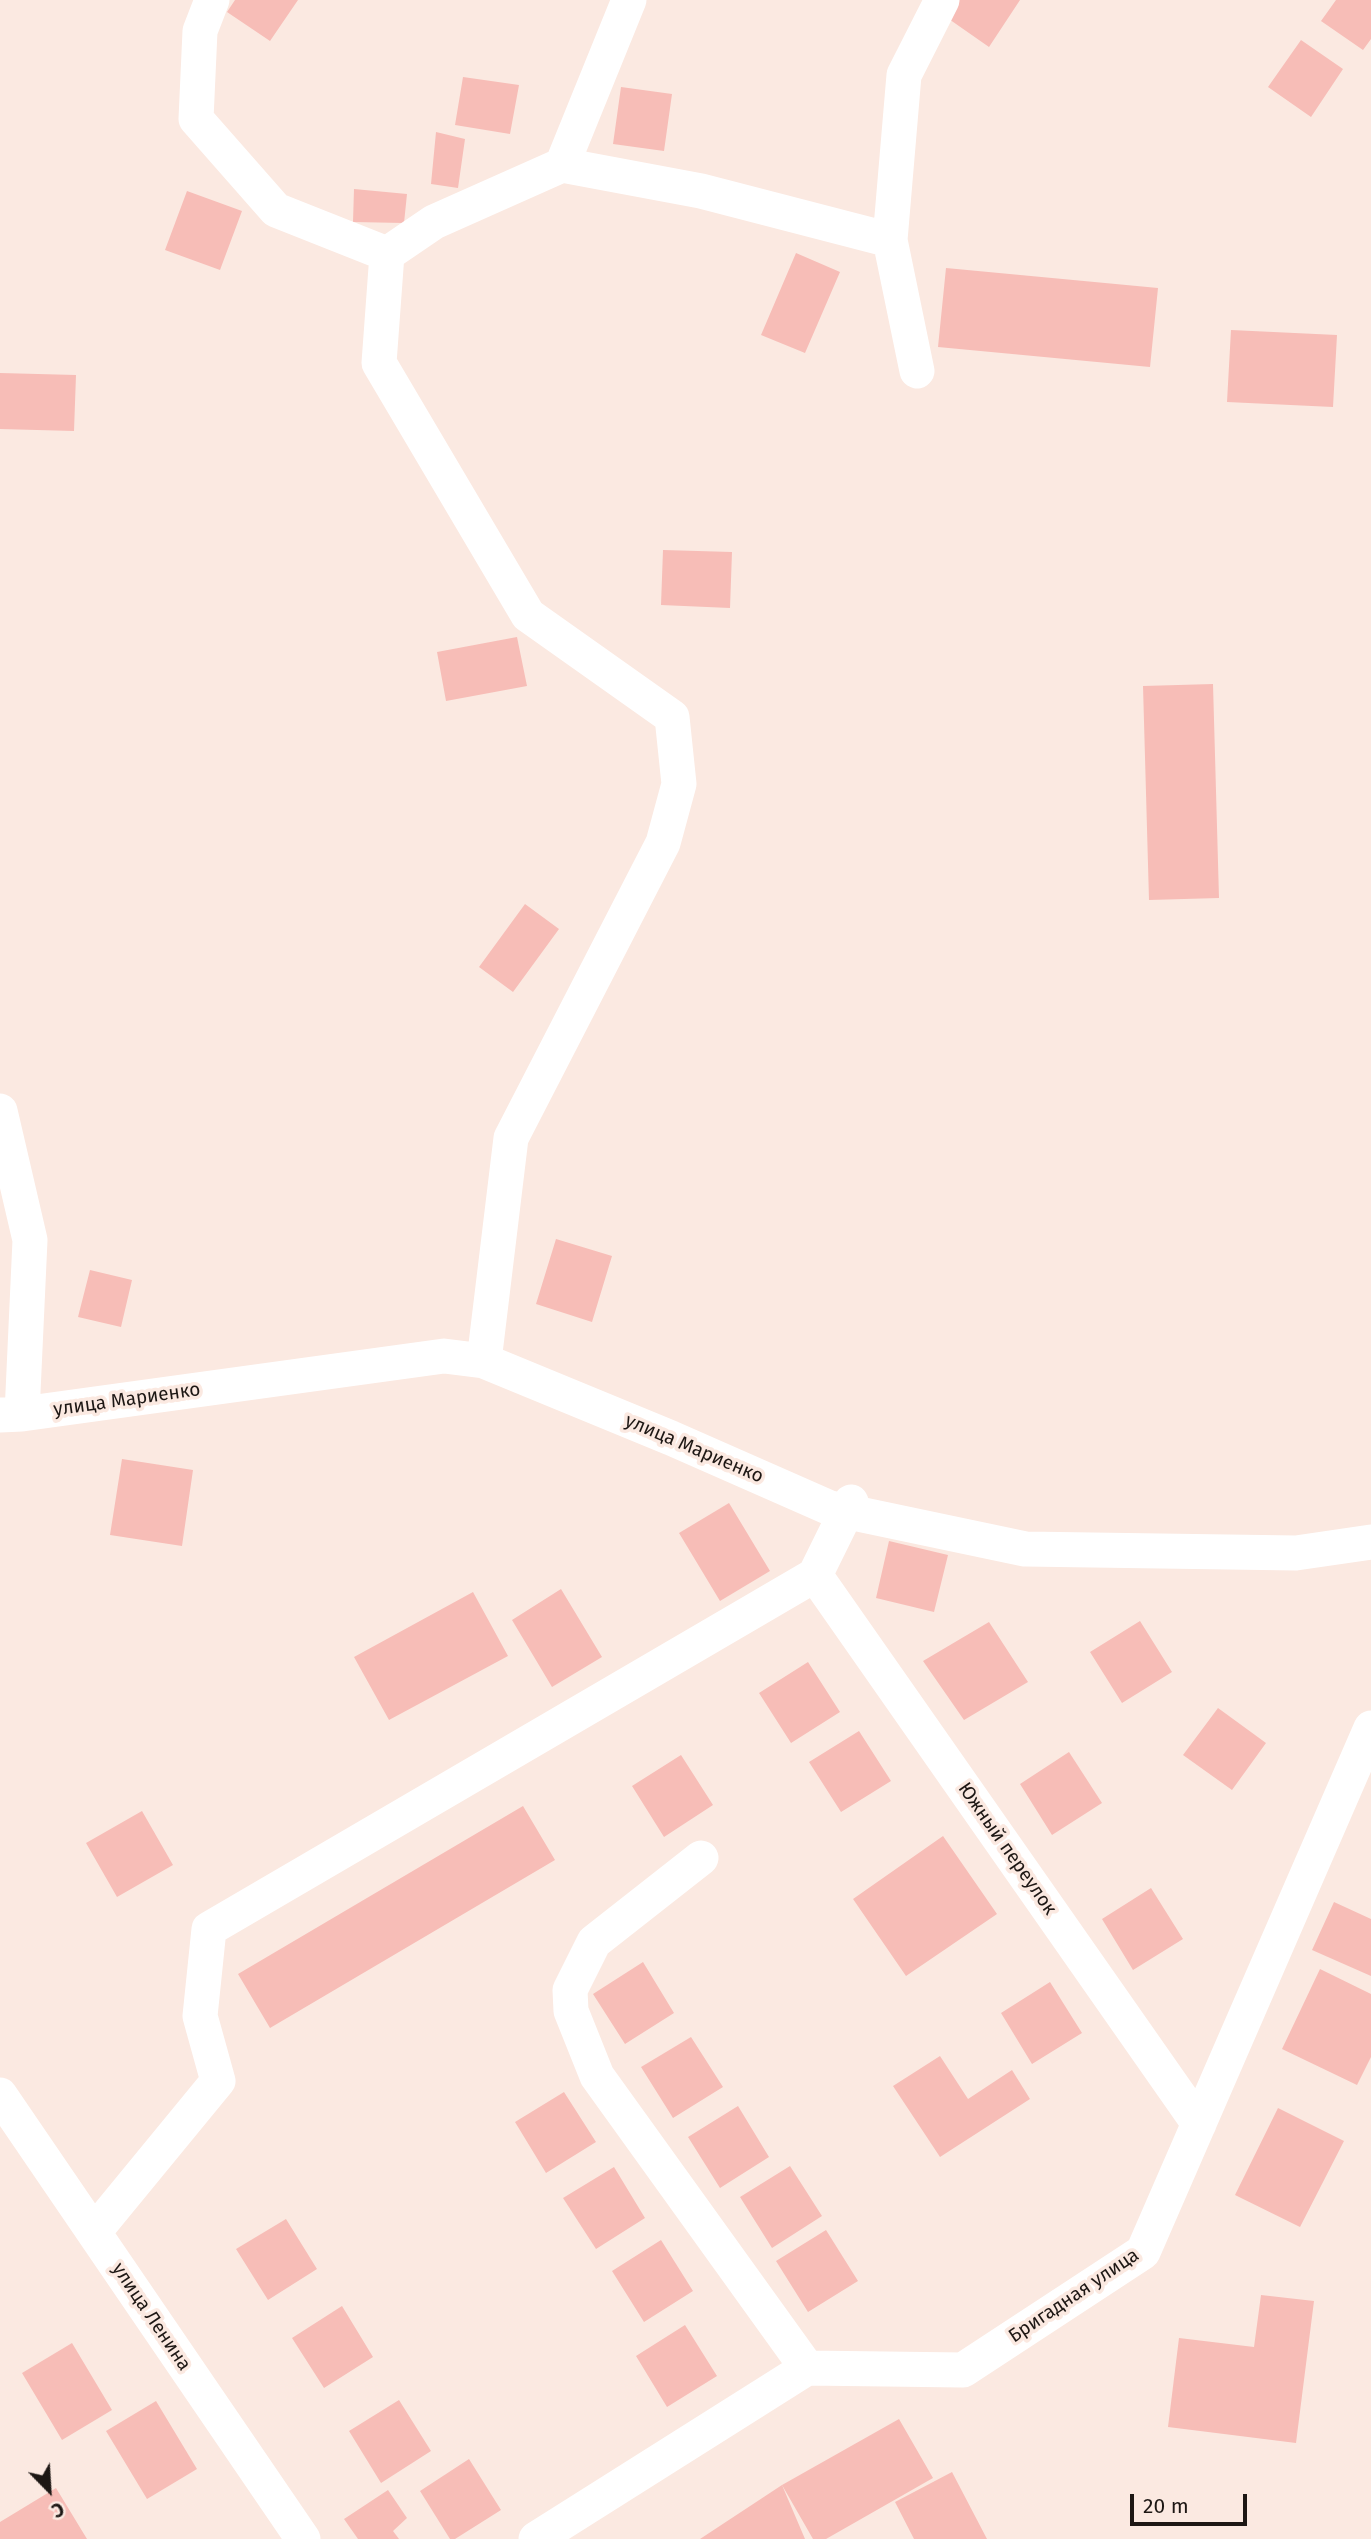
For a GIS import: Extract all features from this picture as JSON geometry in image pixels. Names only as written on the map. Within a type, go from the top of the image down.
[{"type":"street","points":[[212,0],[200,31],[196,119],[276,211],[387,254]]},
{"type":"street","points":[[562,165],[629,0]]},
{"type":"street","points":[[917,371],[890,240],[904,75],[942,0]]},
{"type":"street","points":[[387,254],[434,222],[562,165],[701,191],[890,240]]},
{"type":"street","points":[[387,254],[379,363],[528,615],[672,717],[679,785],[663,843],[511,1138],[484,1361]]},
{"type":"street","points":[[0,1111],[30,1240],[11,1415],[0,1440]]},
{"type":"street","name":"улица Мариенко","points":[[11,1415],[444,1356],[484,1361],[671,1438],[830,1508],[849,1506],[1025,1549],[1296,1553],[1371,1542]]},
{"type":"street","points":[[94,2232],[218,2081],[200,2016],[209,1929],[815,1575],[849,1506]]},
{"type":"street","name":"Южный переулок","points":[[815,1575],[1199,2124]]},
{"type":"street","name":"Бригадная улица","points":[[807,2368],[963,2370],[1143,2252],[1371,1728]]},
{"type":"street","points":[[536,2539],[807,2368],[597,2076],[571,2011],[570,1990],[594,1942],[701,1858]]},
{"type":"street","name":"улица Ленина","points":[[0,2095],[303,2539]]},
{"type":"building","points":[[235,0],[298,0],[270,41],[227,12]]},
{"type":"building","points":[[958,0],[1020,0],[989,47],[946,17]]},
{"type":"building","points":[[1336,0],[1371,0],[1371,39],[1363,50],[1321,21]]},
{"type":"building","points":[[1301,40],[1343,69],[1311,117],[1268,87]]},
{"type":"building","points":[[463,77],[519,85],[510,134],[455,125]]},
{"type":"building","points":[[621,87],[672,94],[664,151],[613,144]]},
{"type":"building","points":[[436,132],[465,139],[458,188],[431,184]]},
{"type":"building","points":[[354,189],[407,194],[404,223],[353,222]]},
{"type":"building","points":[[187,191],[242,211],[220,270],[165,250]]},
{"type":"building","points":[[796,253],[840,272],[805,353],[761,335]]},
{"type":"building","points":[[946,268],[1158,288],[1150,367],[938,347]]},
{"type":"building","points":[[1231,330],[1337,335],[1333,407],[1227,402]]},
{"type":"building","points":[[0,373],[76,375],[74,431],[0,429]]},
{"type":"building","points":[[663,550],[732,552],[730,608],[661,605]]},
{"type":"building","points":[[517,637],[527,686],[446,701],[437,652]]},
{"type":"building","points":[[1213,684],[1219,898],[1149,900],[1143,686]]},
{"type":"building","points":[[525,904],[559,929],[513,992],[479,967]]},
{"type":"building","points":[[556,1239],[612,1256],[592,1322],[536,1304]]},
{"type":"building","points":[[90,1270],[132,1280],[121,1327],[78,1317]]},
{"type":"building","points":[[122,1459],[193,1470],[182,1546],[110,1535]]},
{"type":"building","points":[[729,1503],[770,1571],[720,1601],[679,1533]]},
{"type":"building","points":[[889,1541],[948,1555],[934,1612],[876,1598]]},
{"type":"building","points":[[561,1589],[602,1657],[552,1687],[512,1620]]},
{"type":"building","points":[[473,1592],[508,1656],[389,1720],[354,1657]]},
{"type":"building","points":[[1140,1621],[1172,1672],[1122,1703],[1090,1652]]},
{"type":"building","points":[[989,1622],[1028,1682],[964,1720],[923,1661]]},
{"type":"building","points":[[808,1662],[840,1712],[791,1743],[759,1693]]},
{"type":"building","points":[[1218,1708],[1266,1743],[1232,1790],[1183,1755]]},
{"type":"building","points":[[859,1731],[891,1781],[841,1812],[809,1762]]},
{"type":"building","points":[[1069,1752],[1102,1803],[1052,1835],[1020,1784]]},
{"type":"building","points":[[681,1755],[713,1805],[664,1837],[632,1786]]},
{"type":"building","points":[[523,1806],[555,1860],[270,2028],[238,1974]]},
{"type":"building","points":[[142,1811],[173,1865],[117,1897],[86,1843]]},
{"type":"building","points":[[943,1836],[997,1914],[906,1976],[853,1899]]},
{"type":"building","points":[[1151,1888],[1183,1939],[1133,1970],[1102,1919]]},
{"type":"building","points":[[1334,1902],[1371,1919],[1371,1976],[1312,1950]]},
{"type":"building","points":[[643,1962],[674,2013],[625,2044],[593,1994]]},
{"type":"building","points":[[1320,1969],[1371,1994],[1371,2057],[1357,2085],[1282,2049]]},
{"type":"building","points":[[1050,1982],[1082,2033],[1032,2064],[1001,2013]]},
{"type":"building","points":[[691,2037],[723,2087],[673,2118],[641,2067]]},
{"type":"building","points":[[940,2056],[968,2099],[1012,2070],[1030,2099],[940,2157],[893,2086]]},
{"type":"building","points":[[564,2092],[596,2142],[546,2173],[515,2122]]},
{"type":"building","points":[[738,2106],[769,2157],[720,2188],[688,2137]]},
{"type":"building","points":[[1278,2108],[1344,2141],[1300,2227],[1235,2195]]},
{"type":"building","points":[[790,2166],[822,2216],[772,2248],[740,2197]]},
{"type":"building","points":[[614,2167],[645,2218],[596,2249],[563,2198]]},
{"type":"building","points":[[286,2219],[317,2269],[268,2300],[236,2249]]},
{"type":"building","points":[[826,2230],[858,2281],[808,2312],[776,2261]]},
{"type":"building","points":[[661,2240],[693,2291],[644,2322],[612,2271]]},
{"type":"building","points":[[1261,2295],[1314,2301],[1296,2443],[1168,2427],[1179,2338],[1254,2347]]},
{"type":"building","points":[[342,2306],[373,2357],[324,2388],[292,2338]]},
{"type":"building","points":[[685,2325],[717,2376],[667,2407],[636,2356]]},
{"type":"building","points":[[72,2343],[112,2410],[62,2440],[22,2373]]},
{"type":"building","points":[[399,2400],[431,2451],[381,2483],[349,2431]]},
{"type":"building","points":[[156,2401],[197,2469],[147,2499],[106,2431]]},
{"type":"building","points":[[899,2419],[933,2478],[826,2539],[813,2539],[782,2485]]},
{"type":"building","points":[[469,2459],[501,2510],[455,2539],[450,2539],[420,2491]]},
{"type":"building","points":[[952,2472],[987,2539],[914,2539],[895,2502]]},
{"type":"building","points":[[782,2485],[805,2539],[700,2539]]},
{"type":"building","points":[[56,2488],[87,2539],[0,2539],[0,2522]]},
{"type":"building","points":[[388,2490],[407,2518],[393,2531],[399,2539],[358,2539],[344,2519]]}]
